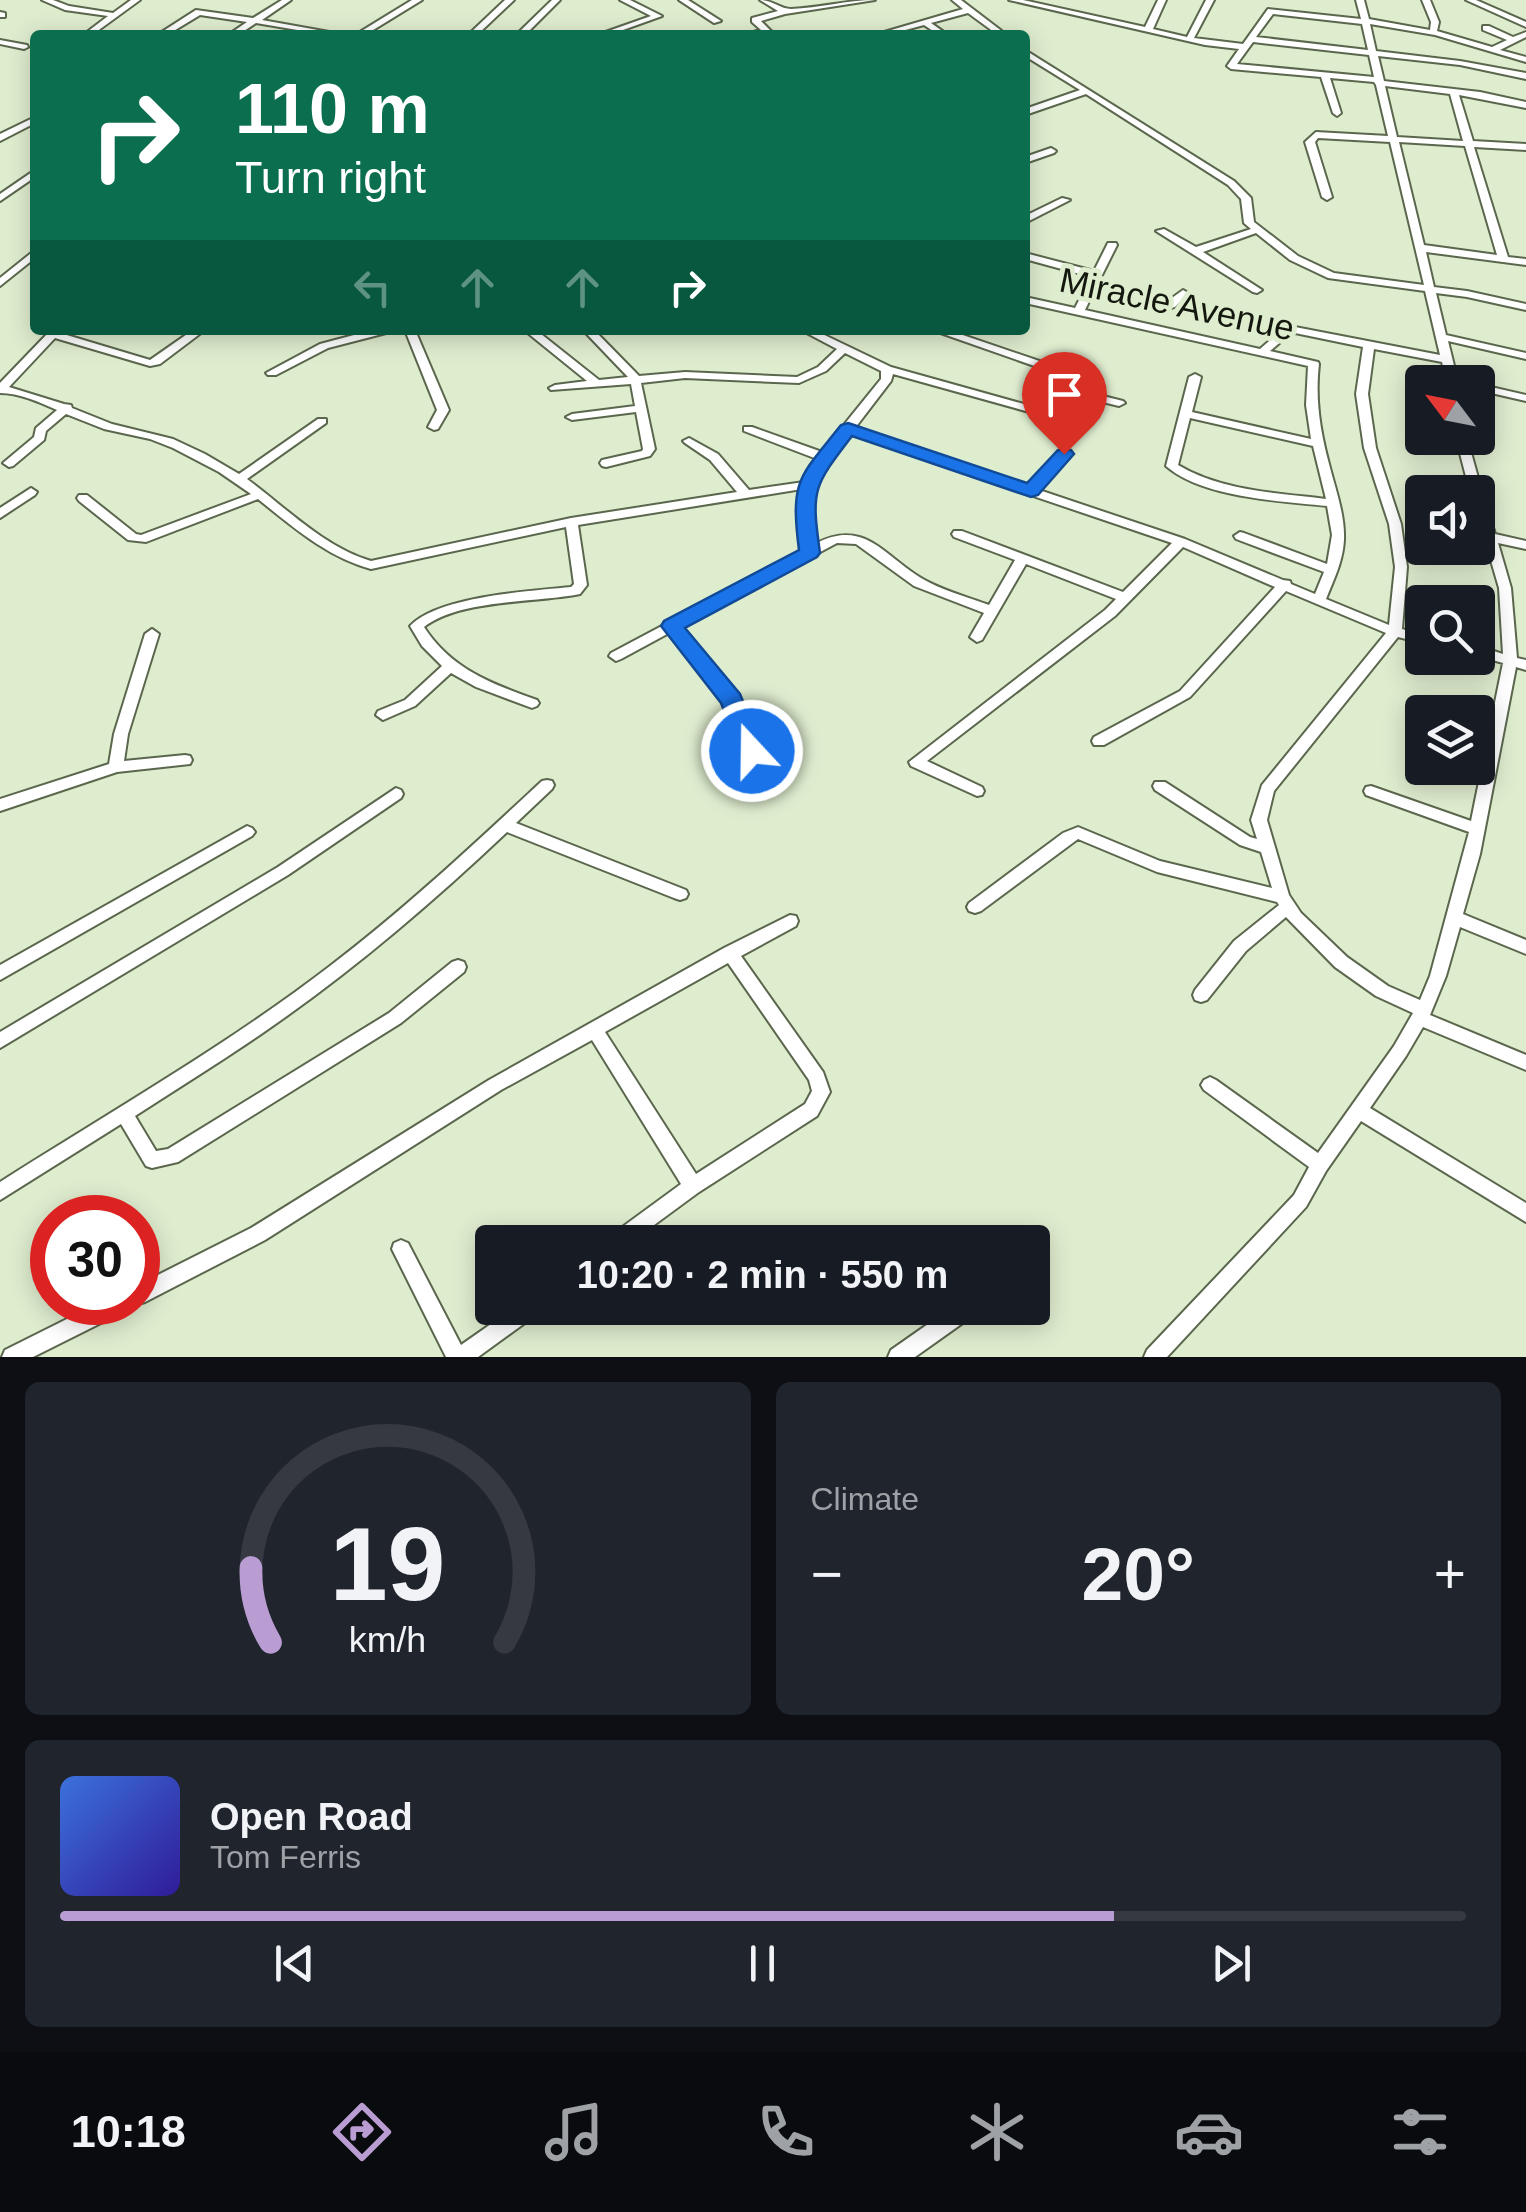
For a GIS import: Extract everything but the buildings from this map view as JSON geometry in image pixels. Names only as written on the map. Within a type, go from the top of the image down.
[{"type":"street","points":[[46,0],[68,8],[114,14]]},
{"type":"street","points":[[93,30],[136,0]]},
{"type":"street","points":[[239,30],[288,0]]},
{"type":"street","points":[[367,30],[418,0]]},
{"type":"street","points":[[377,30],[426,0]]},
{"type":"street","points":[[477,30],[510,0]]},
{"type":"street","points":[[525,30],[556,0]]},
{"type":"street","points":[[616,30],[658,16],[624,0]]},
{"type":"street","points":[[683,0],[717,21]]},
{"type":"street","points":[[764,0],[786,12]]},
{"type":"street","points":[[804,0],[816,8]]},
{"type":"street","points":[[765,30],[756,19],[872,0]]},
{"type":"street","points":[[1014,0],[1244,47]]},
{"type":"street","points":[[1148,30],[1162,0]]},
{"type":"street","points":[[1190,39],[1210,0]]},
{"type":"street","points":[[1360,0],[1448,365]]},
{"type":"street","points":[[1426,0],[1435,22],[1433,33]]},
{"type":"street","points":[[1470,0],[1513,14],[1526,25]]},
{"type":"street","points":[[960,1],[996,30]]},
{"type":"street","points":[[898,30],[969,10]]},
{"type":"street","points":[[168,30],[199,12],[313,30]]},
{"type":"street","points":[[1526,60],[1433,33],[1364,21],[1270,12],[1232,66],[1378,81],[1526,105]]},
{"type":"street","points":[[926,23],[936,30]]},
{"type":"street","points":[[1486,28],[1513,40]]},
{"type":"street","points":[[1493,50],[1526,34]]},
{"type":"street","points":[[1252,39],[1371,51],[1526,76]]},
{"type":"street","points":[[0,42],[24,47]]},
{"type":"street","points":[[1030,56],[1230,183],[1246,198],[1249,223],[1318,272],[1526,306]]},
{"type":"street","points":[[1030,66],[1040,63]]},
{"type":"street","points":[[1325,76],[1337,113]]},
{"type":"street","points":[[1030,110],[1086,91]]},
{"type":"street","points":[[1452,92],[1502,257]]},
{"type":"street","points":[[0,138],[30,123]]},
{"type":"street","points":[[1327,196],[1311,136],[1526,148]]},
{"type":"street","points":[[1030,158],[1051,152]]},
{"type":"street","points":[[0,198],[30,177]]},
{"type":"street","points":[[1030,216],[1064,200]]},
{"type":"street","points":[[1195,251],[1257,230]]},
{"type":"street","points":[[1161,231],[1257,290]]},
{"type":"street","points":[[1078,313],[1112,245]]},
{"type":"street","points":[[1421,248],[1526,262]]},
{"type":"street","points":[[0,274],[30,249]]},
{"type":"street","points":[[0,282],[30,257]]},
{"type":"street","points":[[1030,257],[1096,274]]},
{"type":"street","points":[[1091,290],[1165,306],[1171,306],[1183,293]]},
{"type":"street","name":"Miracle Avenue","points":[[1030,301],[1314,364],[1311,405],[1338,527],[1332,570],[1319,600]]},
{"type":"street","points":[[1264,352],[1287,331],[1295,330],[1447,360]]},
{"type":"street","points":[[52,335],[1,389],[67,407],[101,424],[159,438],[239,479],[360,563],[372,564],[571,522],[806,486]]},
{"type":"street","points":[[64,335],[150,363],[192,335]]},
{"type":"street","points":[[272,373],[324,346],[367,335]]},
{"type":"street","points":[[412,335],[443,410],[434,427]]},
{"type":"street","points":[[535,335],[596,383]]},
{"type":"street","points":[[593,335],[635,378],[648,452],[606,463]]},
{"type":"street","points":[[816,335],[887,368],[1084,424]]},
{"type":"street","points":[[952,335],[1047,367],[1050,371],[1035,411]]},
{"type":"street","points":[[1442,337],[1526,356]]},
{"type":"street","points":[[1369,345],[1362,394],[1370,448],[1398,539],[1402,568],[1396,632],[1268,789],[1260,820],[1285,901],[1341,962],[1422,1014],[1526,1063]]},
{"type":"street","points":[[555,388],[685,375],[800,380],[822,369],[844,349]]},
{"type":"street","points":[[810,553],[804,513],[806,486],[823,457],[881,389],[887,368]]},
{"type":"street","points":[[1195,376],[1172,466],[1178,472],[1244,490],[1331,503]]},
{"type":"street","points":[[1045,385],[1119,403]]},
{"type":"street","points":[[1495,391],[1526,398]]},
{"type":"street","points":[[4,462],[40,438],[40,430],[67,407]]},
{"type":"street","points":[[572,417],[642,408]]},
{"type":"street","points":[[1187,414],[1317,444]]},
{"type":"street","points":[[239,479],[322,421]]},
{"type":"street","points":[[748,429],[823,457]]},
{"type":"street","points":[[848,429],[1181,542],[1405,634]]},
{"type":"street","points":[[690,442],[714,457],[746,495]]},
{"type":"street","points":[[1031,491],[1064,454]]},
{"type":"street","points":[[4,462],[25,467]]},
{"type":"street","points":[[0,514],[31,492]]},
{"type":"street","points":[[82,498],[132,536],[142,538],[261,494]]},
{"type":"street","points":[[532,703],[448,668],[420,632],[419,621],[503,599],[575,591],[580,585],[571,522]]},
{"type":"street","points":[[958,534],[1126,598]]},
{"type":"street","points":[[1240,536],[1332,570]]},
{"type":"street","points":[[1495,538],[1526,545]]},
{"type":"street","points":[[616,656],[835,539],[859,540],[919,583],[992,611]]},
{"type":"street","points":[[977,791],[916,762],[1126,598],[1181,542]]},
{"type":"street","points":[[1154,1357],[1300,1201],[1320,1164],[1422,1014],[1455,918],[1518,663],[1495,554]]},
{"type":"street","points":[[977,637],[1023,558]]},
{"type":"street","points":[[1099,742],[1185,694],[1285,584]]},
{"type":"street","points":[[672,626],[732,700],[752,751]]},
{"type":"street","points":[[116,768],[121,734],[152,634]]},
{"type":"street","points":[[384,715],[410,702],[448,668]]},
{"type":"street","points":[[0,804],[116,768],[186,760]]},
{"type":"street","points":[[0,1192],[257,1028],[336,971],[453,874],[547,785]]},
{"type":"street","points":[[1160,786],[1245,841],[1268,848]]},
{"type":"street","points":[[1371,791],[1477,829]]},
{"type":"street","points":[[0,1041],[235,901],[396,794]]},
{"type":"street","points":[[505,825],[680,894]]},
{"type":"street","points":[[0,973],[247,832]]},
{"type":"street","points":[[975,907],[1078,833],[1157,866],[1285,901]]},
{"type":"street","points":[[1201,995],[1240,946],[1285,901]]},
{"type":"street","points":[[1455,918],[1526,947]]},
{"type":"street","points":[[160,1284],[258,1234],[495,1085],[790,922]]},
{"type":"street","points":[[640,1225],[811,1110],[820,1092],[817,1077],[730,952]]},
{"type":"street","points":[[124,1112],[152,1160],[172,1156],[395,1018],[458,967]]},
{"type":"street","points":[[594,1029],[693,1186]]},
{"type":"street","points":[[1210,1086],[1320,1164]]},
{"type":"street","points":[[1359,1110],[1526,1213]]},
{"type":"street","points":[[401,1249],[458,1357],[504,1325]]},
{"type":"street","points":[[12,1357],[76,1325]]},
{"type":"street","points":[[898,1357],[943,1325]]},
{"type":"route","points":[[752,751],[732,700],[672,626],[810,553],[804,492],[823,457],[848,429],[1031,491],[1064,454]]}]
